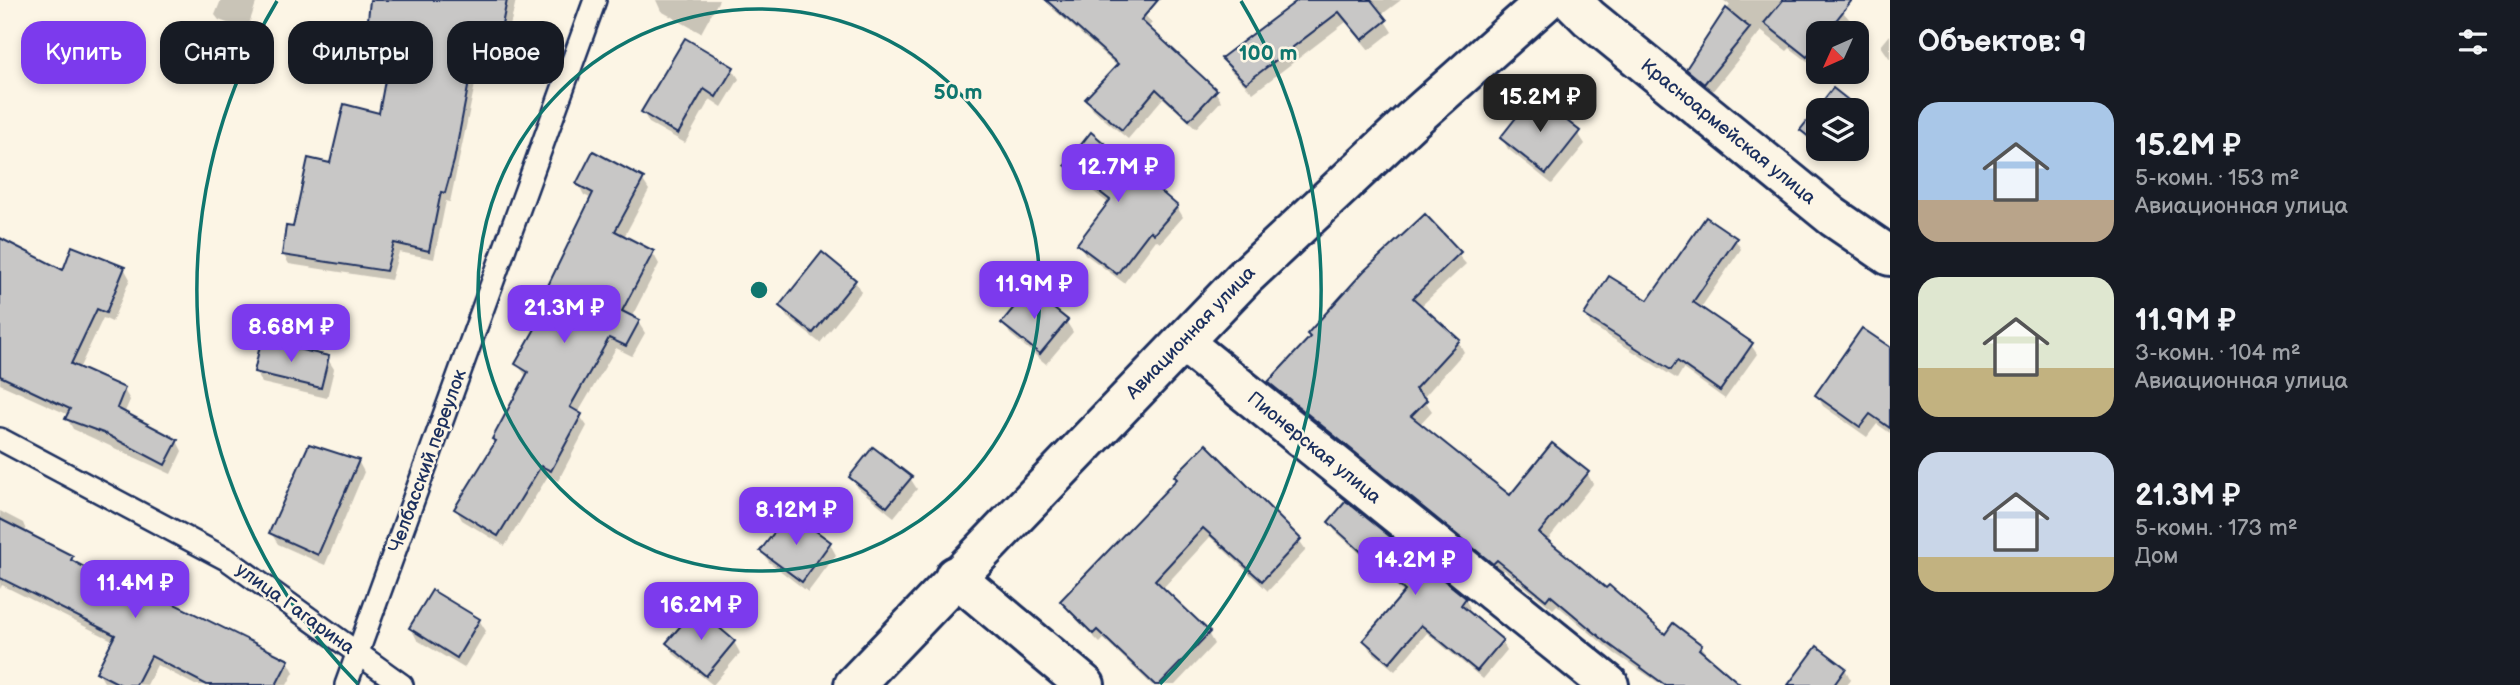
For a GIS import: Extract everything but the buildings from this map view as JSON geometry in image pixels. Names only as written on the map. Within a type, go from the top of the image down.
[{"type":"street","name":"Авиационная улица","points":[[854,685],[955,576],[1244,278],[1391,139],[1546,0]]},
{"type":"street","name":"Красноармейская улица","points":[[1571,0],[1589,19],[1822,208],[1890,256]]},
{"type":"street","name":"Пионерская улица","points":[[1182,342],[1609,685]]},
{"type":"street","points":[[955,576],[1085,685]]},
{"type":"lane","name":"Челбасский переулок","points":[[346,685],[595,0]]},
{"type":"lane","name":"улица Гагарина","points":[[0,439],[228,561],[357,656],[402,685]]}]
